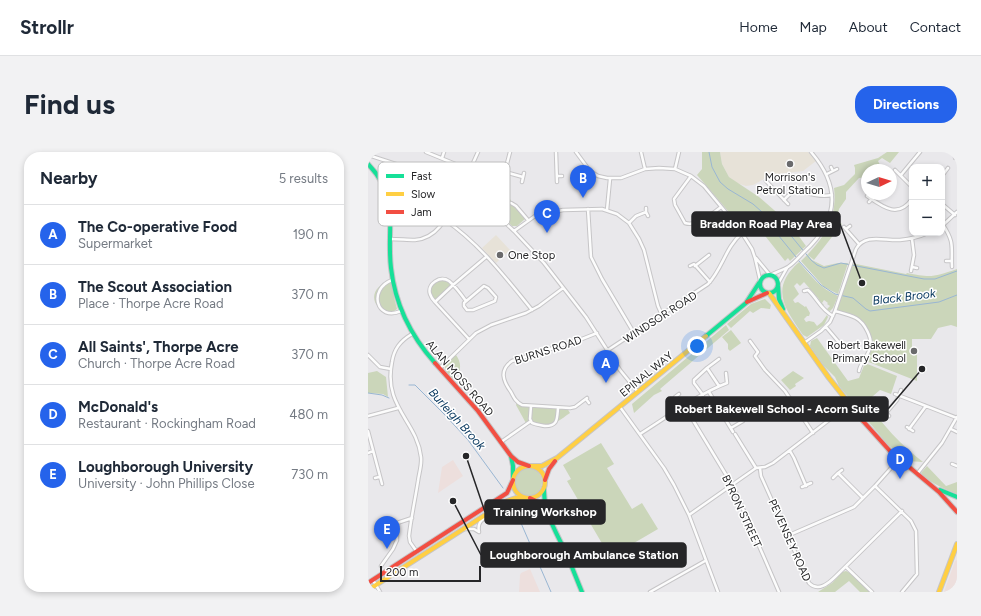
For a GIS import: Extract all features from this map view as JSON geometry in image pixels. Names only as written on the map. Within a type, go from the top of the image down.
[{"type":"main road","name":"ALAN MOSS ROAD","points":[[368,164],[378,176]]},
{"type":"main road","name":"ALAN MOSS ROAD","points":[[390,226],[390,261],[392,280],[401,311],[412,334],[425,353],[457,386],[510,454],[516,460],[530,466]]},
{"type":"main road","points":[[784,312],[779,299],[776,278],[770,275],[763,276],[760,282],[760,288],[768,293],[784,312],[804,343],[875,436],[916,474],[939,490],[957,512]]},
{"type":"main road","name":"EPINAL WAY","points":[[746,303],[760,282]]},
{"type":"main road","points":[[768,293],[775,291],[778,285]]},
{"type":"main road","name":"EPINAL WAY","points":[[530,466],[542,466],[557,458],[746,303],[768,293]]},
{"type":"main road","name":"ALAN MOSS ROAD","points":[[510,454],[514,466],[513,478]]},
{"type":"main road","name":"EPINAL WAY","points":[[545,480],[549,469],[557,458]]},
{"type":"main road","points":[[368,583],[507,493],[513,478],[519,469],[530,466],[539,470],[543,474],[545,480],[543,500],[545,510]]},
{"type":"main road","points":[[513,478],[513,488],[516,492],[538,502],[545,510],[564,548],[582,592]]},
{"type":"main road","points":[[368,590],[421,558],[493,510],[512,499],[537,496],[544,488]]},
{"type":"main road","points":[[939,490],[957,497]]},
{"type":"main road","points":[[939,592],[955,553],[957,544]]},
{"type":"main road","points":[[417,552],[421,558]]},
{"type":"street","points":[[426,152],[451,162]]},
{"type":"street","points":[[442,158],[444,152]]},
{"type":"street","points":[[474,162],[478,152]]},
{"type":"street","points":[[508,162],[510,152]]},
{"type":"street","points":[[556,152],[557,182]]},
{"type":"street","points":[[576,152],[590,171],[598,176],[621,178],[645,169],[660,168],[675,169],[691,176],[704,186],[742,233],[752,249],[760,282]]},
{"type":"street","points":[[641,152],[645,169]]},
{"type":"street","points":[[675,169],[680,152]]},
{"type":"street","points":[[778,285],[788,268],[818,239],[825,228],[831,212],[832,195],[827,174],[812,152]]},
{"type":"street","points":[[901,175],[920,152]]},
{"type":"street","points":[[955,152],[955,158]]},
{"type":"street","points":[[369,155],[390,162]]},
{"type":"street","points":[[831,167],[834,171]]},
{"type":"street","points":[[945,172],[948,168]]},
{"type":"street","points":[[827,174],[837,169]]},
{"type":"street","points":[[897,172],[909,184]]},
{"type":"street","points":[[510,173],[524,177]]},
{"type":"street","points":[[522,182],[524,173]]},
{"type":"street","points":[[557,176],[562,176]]},
{"type":"street","points":[[691,176],[674,199],[675,205],[686,223],[692,224],[721,207]]},
{"type":"street","points":[[607,210],[610,178]]},
{"type":"street","points":[[766,181],[788,204]]},
{"type":"street","points":[[784,200],[795,190],[814,195],[832,195]]},
{"type":"street","points":[[874,200],[892,210],[905,207],[911,200]]},
{"type":"street","points":[[511,203],[516,206],[528,220]]},
{"type":"street","points":[[945,206],[956,213],[945,223]]},
{"type":"street","points":[[646,208],[648,216]]},
{"type":"street","points":[[588,209],[591,257],[602,279],[634,333]]},
{"type":"street","points":[[514,231],[535,216],[563,210],[607,210],[617,214],[629,223],[644,250],[658,306],[662,315]]},
{"type":"street","points":[[629,223],[636,216],[646,212]]},
{"type":"street","points":[[390,239],[415,240],[426,237],[437,230],[440,226]]},
{"type":"street","points":[[453,226],[486,257],[532,310]]},
{"type":"street","points":[[509,226],[544,263],[568,293],[597,333],[620,370],[638,392]]},
{"type":"street","points":[[850,226],[845,228],[860,244]]},
{"type":"street","points":[[945,230],[951,238],[952,267]]},
{"type":"street","name":"WINDSOR ROAD","points":[[608,350],[710,282],[719,270],[731,245],[742,233]]},
{"type":"street","points":[[804,343],[826,327],[833,316],[856,249],[860,244],[865,240],[871,239],[896,240],[912,239],[920,236]]},
{"type":"street","points":[[911,271],[914,255],[912,239]]},
{"type":"street","points":[[690,266],[708,255]]},
{"type":"street","points":[[435,302],[486,257]]},
{"type":"street","points":[[755,258],[770,275],[788,268]]},
{"type":"street","points":[[946,261],[951,261]]},
{"type":"street","points":[[694,264],[710,282]]},
{"type":"street","points":[[912,267],[917,268]]},
{"type":"street","points":[[466,301],[453,285],[444,279],[436,280],[432,283],[430,293],[435,302],[469,339]]},
{"type":"street","points":[[376,288],[392,280]]},
{"type":"street","points":[[484,286],[486,286],[496,297],[495,301],[470,311],[465,309],[464,306],[466,301],[484,286]]},
{"type":"street","points":[[439,368],[469,339],[491,325],[520,316],[532,310],[563,288]]},
{"type":"street","points":[[804,290],[808,290],[814,296],[821,308],[833,316]]},
{"type":"street","points":[[374,294],[376,305],[379,310],[390,314],[396,314],[401,311]]},
{"type":"street","points":[[835,311],[858,319],[872,340],[870,348],[860,366],[860,371]]},
{"type":"street","points":[[826,327],[843,347]]},
{"type":"street","name":"BURNS ROAD","points":[[589,403],[586,399],[573,408],[522,405],[517,402],[507,387],[503,375],[506,365],[512,361],[592,336],[597,333]]},
{"type":"street","points":[[412,334],[402,341],[396,348],[391,369],[391,386],[398,408],[416,439],[421,456],[409,539],[417,552]]},
{"type":"street","points":[[750,341],[758,352],[755,356],[765,370],[785,391],[813,433]]},
{"type":"street","points":[[368,356],[380,367],[391,369]]},
{"type":"street","points":[[703,395],[694,383],[694,380],[719,359]]},
{"type":"street","points":[[707,368],[719,386]]},
{"type":"street","points":[[640,434],[681,408],[727,382],[726,373]]},
{"type":"street","points":[[886,413],[897,400],[901,390]]},
{"type":"street","points":[[709,392],[756,468]]},
{"type":"street","points":[[679,394],[675,397],[681,408]]},
{"type":"street","points":[[895,394],[957,417],[938,448],[916,474]]},
{"type":"street","points":[[874,399],[889,416]]},
{"type":"street","points":[[689,515],[731,484],[756,468],[770,466],[850,404]]},
{"type":"street","points":[[531,406],[531,421],[532,424],[537,425],[553,425],[558,419],[558,408]]},
{"type":"street","points":[[913,431],[908,428],[926,406]]},
{"type":"street","points":[[620,407],[664,468],[674,485],[689,515],[705,561],[718,592]]},
{"type":"street","points":[[368,416],[398,408]]},
{"type":"street","name":"BYRON STREET","points":[[688,412],[731,484],[779,592]]},
{"type":"street","points":[[502,442],[531,421]]},
{"type":"street","points":[[731,428],[743,421]]},
{"type":"street","points":[[950,429],[957,432]]},
{"type":"street","points":[[368,431],[382,484]]},
{"type":"street","points":[[368,453],[373,451]]},
{"type":"street","points":[[790,451],[806,486]]},
{"type":"street","points":[[787,536],[850,510],[875,486],[899,459]]},
{"type":"street","name":"PEVENSEY ROAD","points":[[760,468],[761,476],[787,536],[813,589],[820,590],[825,586],[902,512]]},
{"type":"street","points":[[833,478],[842,470]]},
{"type":"street","points":[[838,473],[863,498]]},
{"type":"street","points":[[375,478],[379,477]]},
{"type":"street","points":[[802,487],[811,483]]},
{"type":"street","points":[[875,486],[912,521],[916,531],[917,574],[902,592]]},
{"type":"street","points":[[464,530],[471,528],[479,532],[478,526],[480,522],[493,510]]},
{"type":"street","points":[[381,566],[393,549],[397,540],[397,523],[412,518]]},
{"type":"street","points":[[650,592],[705,561]]},
{"type":"street","points":[[846,567],[872,592]]},
{"type":"street","points":[[373,580],[380,592]]},
{"type":"shaded area","points":[[720,152],[808,152],[816,161],[803,171],[771,175],[753,185],[746,186],[737,183],[729,177],[722,164]]},
{"type":"shaded area","points":[[496,235],[510,250],[496,263],[482,248]]},
{"type":"shaded area","points":[[453,460],[463,476],[438,493],[442,467]]},
{"type":"shaded area","points":[[957,560],[957,592],[944,592],[955,561]]},
{"type":"shaded area","points":[[530,569],[540,592],[519,592],[520,575],[521,573]]},
{"type":"green space","points":[[702,152],[720,152],[722,164],[729,177],[759,197],[790,224],[806,246],[790,261],[788,258],[785,261],[751,218],[740,225],[697,175],[702,169]]},
{"type":"green space","points":[[887,152],[899,152],[890,163],[882,158],[878,161],[880,164],[861,164],[861,178],[846,192],[846,199],[839,209],[837,220],[842,224],[814,260],[808,255],[812,260],[824,266],[838,263],[848,263],[838,294],[824,287],[801,261],[816,246],[827,229],[831,219],[835,199],[834,188],[844,185],[855,174],[854,165],[878,158]]},
{"type":"green space","points":[[510,199],[511,205],[515,206],[525,219],[517,226],[512,226],[510,224]]},
{"type":"green space","points":[[799,262],[821,286],[838,296],[833,308],[830,311],[824,308],[827,309],[830,306],[827,304],[828,303],[824,300],[822,303],[824,305],[823,306],[804,282],[800,286],[797,283],[794,286],[799,294],[793,300],[795,303],[798,302],[805,307],[806,306],[810,313],[809,316],[804,319],[806,322],[814,322],[817,326],[827,315],[828,317],[824,325],[807,337],[803,335],[786,307],[782,290],[784,281]]},
{"type":"green space","points":[[851,263],[922,276],[937,275],[957,269],[957,327],[951,325],[938,328],[931,339],[912,339],[912,355],[917,355],[917,381],[866,361],[874,341],[871,340],[858,319],[835,311]]},
{"type":"green space","points":[[444,279],[453,285],[435,302],[431,296],[430,289],[436,280]]},
{"type":"green space","points":[[392,280],[397,309],[390,314],[378,307],[374,297],[375,292],[379,287]]},
{"type":"green space","points":[[765,299],[771,305],[770,309],[761,308],[753,313],[750,311],[731,328],[727,324],[751,304]]},
{"type":"green space","points":[[726,325],[729,330],[660,389],[662,391],[654,395],[634,413],[632,404]]},
{"type":"green space","points":[[731,330],[741,343],[730,351],[728,349],[728,344],[722,337]]},
{"type":"green space","points":[[817,338],[848,381],[859,378],[865,363],[897,376],[891,394],[880,390],[866,402],[892,434],[923,462],[907,461],[888,445],[839,386],[835,377],[824,366],[810,346],[811,341]]},
{"type":"green space","points":[[456,355],[460,368],[458,374],[452,379],[445,370],[445,364]]},
{"type":"green space","points":[[377,371],[386,377],[388,397],[383,394],[368,393],[368,373]]},
{"type":"green space","points":[[793,371],[804,378],[795,384],[796,386],[790,390],[781,380]]},
{"type":"green space","points":[[517,402],[522,405],[567,408],[570,413],[552,424],[542,426],[531,422],[527,425],[516,405]]},
{"type":"green space","points":[[601,443],[614,464],[607,468],[632,509],[642,503],[658,529],[610,557],[567,481],[571,479],[563,465]]},
{"type":"green space","points":[[927,466],[946,486],[957,482],[957,494],[937,485],[923,476],[921,473]]},
{"type":"green space","points":[[528,468],[538,472],[542,482],[538,492],[528,496],[518,492],[514,482],[518,472]]},
{"type":"green space","points":[[846,571],[852,574],[870,592],[860,592],[849,581],[835,592],[818,592],[832,583],[842,572]]},
{"type":"waterway","name":"Black Brook","points":[[709,152],[712,167],[720,182],[728,189],[753,204],[762,212],[774,230],[796,257]]},
{"type":"waterway","name":"Black Brook","points":[[778,220],[811,260],[824,268],[841,263],[924,279],[935,279],[957,271]]},
{"type":"waterway","name":"Black Brook","points":[[798,260],[821,285],[835,294],[853,298],[870,311],[939,302],[957,295]]},
{"type":"waterway","name":"Burleigh Brook","points":[[409,385],[415,385],[468,440],[503,488]]},
{"type":"waterway","name":"Burleigh Brook","points":[[368,393],[382,395],[389,398]]},
{"type":"waterway","name":"Burleigh Brook","points":[[511,504],[514,507],[551,592]]},
{"type":"traffic: fast","points":[[368,164],[378,177]]},
{"type":"traffic: fast","points":[[390,226],[391,268],[396,294],[411,330],[435,363]]},
{"type":"traffic: fast","points":[[765,275],[773,275],[778,280],[778,284],[776,291],[773,293],[765,293],[760,288],[760,280],[765,275]]},
{"type":"traffic: fast","points":[[706,336],[746,303],[759,283]]},
{"type":"traffic: fast","points":[[778,286],[779,299],[783,309]]},
{"type":"traffic: fast","points":[[511,456],[513,477]]},
{"type":"traffic: fast","points":[[544,488],[544,497],[548,514],[582,592]]},
{"type":"traffic: fast","points":[[940,490],[957,497]]},
{"type":"traffic: slow","points":[[769,293],[829,378],[863,421]]},
{"type":"traffic: slow","points":[[531,466],[542,466],[557,458],[706,336]]},
{"type":"traffic: slow","points":[[526,466],[532,466],[542,473],[545,482],[544,488],[538,495],[532,498],[526,498],[516,491],[513,485],[513,479],[520,469],[526,466]]},
{"type":"traffic: slow","points":[[368,590],[507,501],[516,498],[525,498]]},
{"type":"traffic: slow","points":[[939,592],[957,544]]},
{"type":"traffic: jam","points":[[747,302],[767,293]]},
{"type":"traffic: jam","points":[[435,363],[478,411],[511,456],[518,462],[529,466]]},
{"type":"traffic: jam","points":[[863,421],[890,451],[939,492],[957,512]]},
{"type":"traffic: jam","points":[[545,480],[549,469],[555,461]]},
{"type":"traffic: jam","points":[[368,583],[507,493],[513,480]]},
{"type":"traffic: jam","points":[[530,498],[538,502],[544,508]]},
{"type":"place","name":"Morrison's Petrol Station","points":[[790,164]]},
{"type":"place","name":"The Scout Association","points":[[583,198]]},
{"type":"place","name":"All Saints', Thorpe Acre","points":[[547,233]]},
{"type":"place","name":"One Stop","points":[[500,255]]},
{"type":"place","name":"Braddon Road Play Area","points":[[862,283]]},
{"type":"place","name":"Robert Bakewell Primary School","points":[[914,351]]},
{"type":"place","name":"Robert Bakewell School - Acorn Suite","points":[[922,369]]},
{"type":"place","name":"The Co-operative Food","points":[[606,383]]},
{"type":"place","name":"Training Workshop","points":[[466,456]]},
{"type":"place","name":"McDonald's","points":[[900,479]]},
{"type":"place","name":"Loughborough Ambulance Station","points":[[453,501]]},
{"type":"place","name":"Loughborough University","points":[[387,549]]}]
